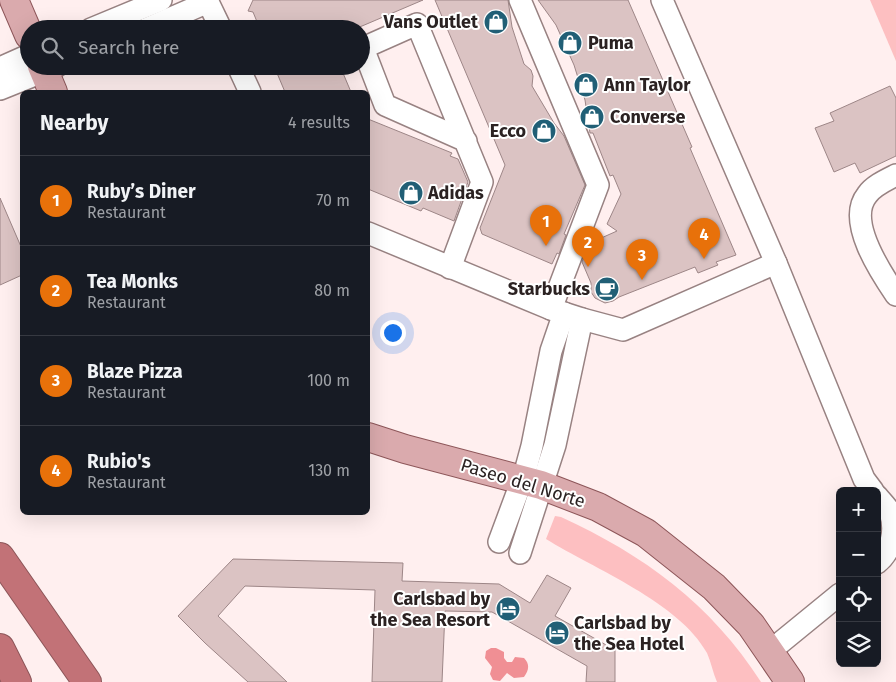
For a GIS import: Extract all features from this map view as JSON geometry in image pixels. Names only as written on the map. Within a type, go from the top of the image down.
[{"type":"highway","points":[[0,558],[87,682]]},
{"type":"highway","points":[[0,648],[17,682]]},
{"type":"main road","points":[[14,0],[23,20]]},
{"type":"main road","name":"Paseo del Norte","points":[[370,438],[405,449],[532,482],[598,507],[646,533],[714,587],[751,625],[790,682]]},
{"type":"street","points":[[113,20],[161,0]]},
{"type":"street","points":[[520,0],[598,185],[566,314],[551,351],[532,446],[532,482],[520,553]]},
{"type":"street","points":[[662,0],[776,263],[864,479],[870,487]]},
{"type":"street","points":[[166,20],[207,1],[216,20]]},
{"type":"street","points":[[370,45],[418,24],[482,182],[450,268]]},
{"type":"street","points":[[370,66],[385,105],[466,141]]},
{"type":"street","points":[[0,68],[20,69]]},
{"type":"street","points":[[0,89],[33,75]]},
{"type":"street","points":[[242,75],[249,90]]},
{"type":"street","points":[[896,175],[882,182],[867,194],[862,204],[861,214],[862,227],[871,254],[896,295]]},
{"type":"street","points":[[370,234],[566,314],[624,330],[776,263]]},
{"type":"street","points":[[499,542],[532,482]]},
{"type":"street","points":[[881,501],[890,512],[895,534],[885,557],[881,560]]},
{"type":"street","points":[[769,652],[836,597]]},
{"type":"shaded area","points":[[870,0],[896,0],[896,61]]},
{"type":"shaded area","points":[[555,516],[561,517],[620,548],[648,565],[673,584],[720,629],[761,682],[717,682],[707,653],[694,635],[677,618],[634,588],[546,539]]},
{"type":"shaded area","points":[[491,648],[504,652],[504,658],[507,662],[512,662],[515,657],[524,658],[528,667],[524,677],[514,678],[507,673],[500,681],[493,680],[490,674],[492,667],[485,658],[486,651]]},
{"type":"building","points":[[253,0],[423,0],[370,23],[370,20],[256,20],[253,12],[248,11]]},
{"type":"building","points":[[435,0],[508,0],[512,27],[524,64],[531,70],[533,76],[532,86],[564,136],[585,185],[564,234],[566,235],[559,254],[557,253],[552,264],[482,234],[480,228],[505,165]]},
{"type":"building","points":[[538,0],[628,0],[692,147],[690,148],[736,255],[716,262],[718,265],[698,273],[695,267],[613,301],[605,303],[595,298],[591,292],[591,283],[582,262],[590,243],[617,231],[607,224],[621,194],[613,175],[610,176],[593,133],[590,133],[585,100],[574,65],[556,25]]},
{"type":"building","points":[[278,75],[344,75],[350,90],[284,90]]},
{"type":"building","points":[[890,86],[896,98],[896,156],[860,173],[855,163],[834,172],[815,128],[834,121],[830,113]]},
{"type":"building","points":[[370,120],[452,153],[450,156],[458,159],[468,182],[454,221],[423,208],[421,211],[370,190]]},
{"type":"building","points":[[0,198],[20,244],[20,276],[0,285]]},
{"type":"building","points":[[233,559],[403,563],[402,581],[499,584],[530,603],[547,575],[571,588],[555,616],[615,650],[615,682],[586,682],[587,666],[492,612],[445,611],[442,682],[372,682],[375,590],[245,586],[218,616],[287,682],[248,682],[178,616]]},
{"type":"place","name":"Vans Outlet","points":[[496,22]]},
{"type":"place","name":"Puma","points":[[570,43]]},
{"type":"place","name":"Ann Taylor","points":[[586,85]]},
{"type":"place","name":"Converse","points":[[592,117]]},
{"type":"place","name":"Ecco","points":[[544,131]]},
{"type":"place","name":"Adidas","points":[[411,193]]},
{"type":"place","name":"Ruby’s Diner","points":[[546,246]]},
{"type":"place","name":"Rubio's","points":[[704,259]]},
{"type":"place","name":"Tea Monks","points":[[588,267]]},
{"type":"place","name":"Blaze Pizza","points":[[642,280]]},
{"type":"place","name":"Starbucks","points":[[607,289]]},
{"type":"place","name":"Carlsbad by the Sea Resort","points":[[508,609]]},
{"type":"place","name":"Carlsbad by the Sea Hotel","points":[[557,633]]}]
